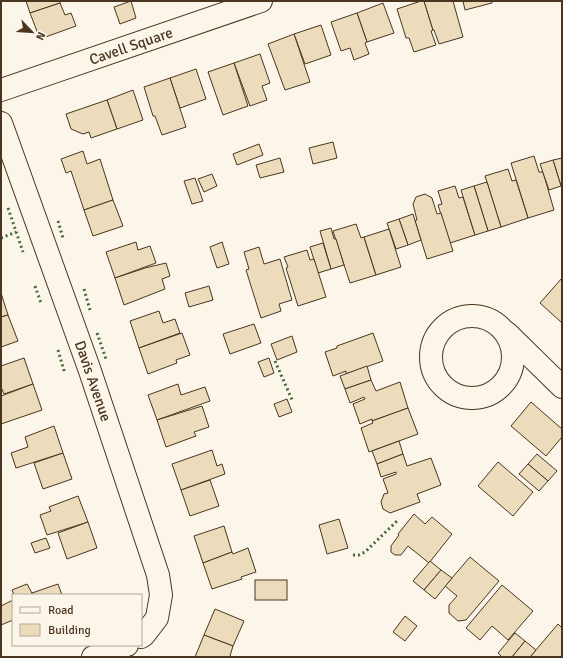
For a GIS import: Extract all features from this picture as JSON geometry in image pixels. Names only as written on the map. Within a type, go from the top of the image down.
[{"type":"street","name":"Cavell Square","points":[[1,90],[261,1]]},
{"type":"street","name":"Davis Avenue","points":[[1,123],[90,370],[158,574],[161,595],[157,618],[142,636]]},
{"type":"street","points":[[464,316],[478,316],[492,321],[503,330],[557,382],[536,373],[521,374],[504,383],[493,392],[480,397],[466,398],[452,393],[441,384],[437,378],[431,358],[433,344],[440,331],[451,322],[464,316]]},
{"type":"street","points":[[503,330],[510,342],[513,356],[511,370],[504,383]]},
{"type":"street","points":[[93,657],[124,646]]},
{"type":"building","points":[[26,1],[60,1],[60,3],[30,13]]},
{"type":"building","points":[[131,1],[136,18],[120,24],[114,7]]},
{"type":"building","points":[[424,1],[436,45],[414,52],[409,38],[406,38],[397,9]]},
{"type":"building","points":[[424,1],[453,1],[463,37],[439,44]]},
{"type":"building","points":[[463,1],[492,1],[492,3],[465,10]]},
{"type":"building","points":[[60,3],[65,15],[71,13],[76,26],[40,39],[30,13]]},
{"type":"building","points":[[383,3],[394,33],[367,42],[357,13]]},
{"type":"building","points":[[357,13],[367,42],[365,43],[369,54],[354,60],[350,48],[341,51],[331,22]]},
{"type":"building","points":[[321,25],[331,55],[305,64],[294,34]]},
{"type":"building","points":[[294,34],[310,82],[285,90],[268,44]]},
{"type":"building","points":[[260,54],[270,83],[262,86],[267,100],[250,106],[234,63]]},
{"type":"building","points":[[234,63],[248,106],[223,115],[208,72]]},
{"type":"building","points":[[196,69],[206,99],[180,108],[170,78]]},
{"type":"building","points":[[170,78],[186,127],[162,135],[155,116],[153,116],[144,87]]},
{"type":"building","points":[[133,90],[143,120],[117,129],[107,100]]},
{"type":"building","points":[[107,100],[117,129],[91,138],[89,132],[83,134],[71,129],[66,114]]},
{"type":"building","points":[[333,142],[337,158],[313,164],[309,148]]},
{"type":"building","points":[[259,144],[263,155],[237,165],[233,154]]},
{"type":"building","points":[[83,151],[87,164],[100,159],[113,200],[84,210],[71,171],[66,173],[61,159]]},
{"type":"building","points":[[534,156],[539,172],[543,172],[554,210],[528,218],[511,163]]},
{"type":"building","points":[[280,158],[284,172],[260,178],[256,165]]},
{"type":"building","points":[[562,158],[562,186],[561,186],[553,160]]},
{"type":"building","points":[[553,160],[561,186],[549,190],[540,164]]},
{"type":"building","points":[[508,169],[512,181],[516,180],[528,218],[501,227],[485,176]]},
{"type":"building","points":[[212,174],[217,186],[204,192],[198,179]]},
{"type":"building","points":[[195,178],[203,201],[192,204],[184,181]]},
{"type":"building","points":[[487,182],[501,227],[488,231],[474,186]]},
{"type":"building","points":[[455,186],[459,198],[463,197],[475,235],[450,243],[438,205],[442,204],[438,191]]},
{"type":"building","points":[[474,186],[488,231],[475,235],[461,190]]},
{"type":"building","points":[[425,194],[432,198],[437,214],[441,213],[453,251],[427,259],[415,221],[417,220],[413,204],[416,197]]},
{"type":"building","points":[[113,200],[123,226],[93,236],[84,210]]},
{"type":"building","points":[[413,214],[421,240],[408,245],[399,219]]},
{"type":"building","points":[[399,219],[408,245],[396,249],[387,223]]},
{"type":"building","points":[[356,224],[361,238],[364,237],[376,275],[350,283],[333,231]]},
{"type":"building","points":[[331,228],[344,265],[331,269],[320,231]]},
{"type":"building","points":[[389,229],[401,267],[376,275],[364,237]]},
{"type":"building","points":[[136,242],[138,250],[150,246],[156,263],[115,278],[106,252]]},
{"type":"building","points":[[222,242],[229,264],[217,268],[210,247]]},
{"type":"building","points":[[323,243],[331,269],[318,273],[310,247]]},
{"type":"building","points":[[259,247],[264,264],[280,259],[292,300],[279,304],[281,311],[261,318],[246,270],[249,269],[244,252]]},
{"type":"building","points":[[307,250],[310,260],[314,259],[326,297],[298,306],[284,257]]},
{"type":"building","points":[[166,263],[170,276],[162,279],[165,289],[124,305],[115,278]]},
{"type":"building","points":[[562,278],[562,323],[540,303]]},
{"type":"building","points":[[209,286],[213,300],[189,307],[185,293]]},
{"type":"building","points":[[1,293],[8,315],[1,317]]},
{"type":"building","points":[[159,311],[163,323],[175,319],[180,333],[139,348],[130,321]]},
{"type":"building","points":[[8,315],[18,341],[1,347],[1,317]]},
{"type":"building","points":[[254,324],[261,343],[230,354],[223,334]]},
{"type":"building","points":[[182,333],[190,355],[176,360],[177,363],[148,374],[139,348]]},
{"type":"building","points":[[373,333],[383,361],[346,374],[346,371],[333,376],[325,352]]},
{"type":"building","points":[[292,336],[297,352],[277,360],[271,344]]},
{"type":"building","points":[[24,358],[33,384],[4,394],[1,387],[1,366]]},
{"type":"building","points":[[269,358],[274,373],[264,377],[258,362]]},
{"type":"building","points":[[367,366],[371,380],[345,389],[340,376]]},
{"type":"building","points":[[371,380],[376,391],[400,382],[408,408],[360,424],[353,404],[365,399],[364,397],[350,403],[345,389]]},
{"type":"building","points":[[33,384],[42,410],[1,424],[1,396]]},
{"type":"building","points":[[178,384],[181,395],[205,387],[210,401],[157,420],[148,395]]},
{"type":"building","points":[[287,399],[292,412],[279,417],[274,404]]},
{"type":"building","points":[[531,402],[562,429],[562,437],[546,456],[511,426]]},
{"type":"building","points":[[202,406],[209,427],[194,432],[196,436],[166,447],[157,420]]},
{"type":"building","points":[[408,408],[418,434],[369,452],[361,428],[373,423],[372,421]]},
{"type":"building","points":[[54,426],[63,453],[16,468],[11,453],[28,447],[25,437]]},
{"type":"building","points":[[399,441],[403,454],[377,464],[372,451]]},
{"type":"building","points":[[212,450],[217,466],[222,464],[225,474],[181,490],[172,464]]},
{"type":"building","points":[[63,453],[72,479],[43,489],[34,463]]},
{"type":"building","points":[[403,454],[407,466],[431,458],[441,485],[417,494],[420,502],[390,513],[383,509],[381,502],[384,494],[388,493],[383,479],[396,474],[396,472],[381,477],[377,464]]},
{"type":"building","points":[[537,454],[557,471],[548,481],[528,464]]},
{"type":"building","points":[[498,462],[533,492],[513,516],[478,486]]},
{"type":"building","points":[[528,464],[548,481],[539,491],[519,474]]},
{"type":"building","points":[[210,480],[219,506],[190,516],[181,490]]},
{"type":"building","points":[[78,496],[88,522],[47,535],[40,515],[51,511],[49,507]]},
{"type":"building","points":[[414,514],[425,524],[432,517],[452,534],[429,563],[408,546],[401,555],[395,555],[391,552],[391,546],[399,535],[398,534]]},
{"type":"building","points":[[339,519],[348,548],[327,554],[319,525]]},
{"type":"building","points":[[88,522],[97,548],[67,559],[58,533]]},
{"type":"building","points":[[224,526],[232,552],[203,563],[194,536]]},
{"type":"building","points":[[46,538],[50,548],[35,553],[31,543]]},
{"type":"building","points":[[248,548],[256,572],[241,577],[242,579],[212,589],[203,563],[232,552],[233,554]]},
{"type":"building","points":[[470,557],[499,581],[466,620],[458,621],[449,613],[449,605],[457,596],[445,586]]},
{"type":"building","points":[[430,561],[441,570],[424,590],[413,581]]},
{"type":"building","points":[[441,570],[452,578],[435,599],[424,590]]},
{"type":"building","points":[[255,580],[287,580],[287,600],[255,600]]},
{"type":"building","points":[[27,584],[32,594],[14,594],[12,590]]},
{"type":"building","points":[[58,584],[62,594],[32,594]]},
{"type":"building","points":[[502,585],[533,611],[508,640],[492,626],[480,640],[466,628]]},
{"type":"building","points":[[12,600],[12,620],[1,625],[1,606]]},
{"type":"building","points":[[215,609],[244,621],[233,646],[204,635]]},
{"type":"building","points":[[405,616],[417,626],[405,641],[393,632]]},
{"type":"building","points":[[558,624],[562,628],[562,657],[530,657]]},
{"type":"building","points":[[515,633],[525,641],[512,657],[502,657],[498,653]]},
{"type":"building","points":[[204,635],[233,646],[230,656],[232,657],[195,657]]},
{"type":"building","points":[[525,641],[536,650],[530,657],[512,657]]},
{"type":"hedge","points":[[8,208],[23,252]]},
{"type":"hedge","points":[[58,221],[63,238]]},
{"type":"hedge","points":[[1,238],[16,232]]},
{"type":"hedge","points":[[35,286],[41,303]]},
{"type":"hedge","points":[[84,289],[90,310]]},
{"type":"hedge","points":[[97,333],[106,359]]},
{"type":"hedge","points":[[58,350],[65,374]]},
{"type":"hedge","points":[[275,361],[293,402]]},
{"type":"hedge","points":[[353,555],[359,555],[365,552],[397,521]]}]
